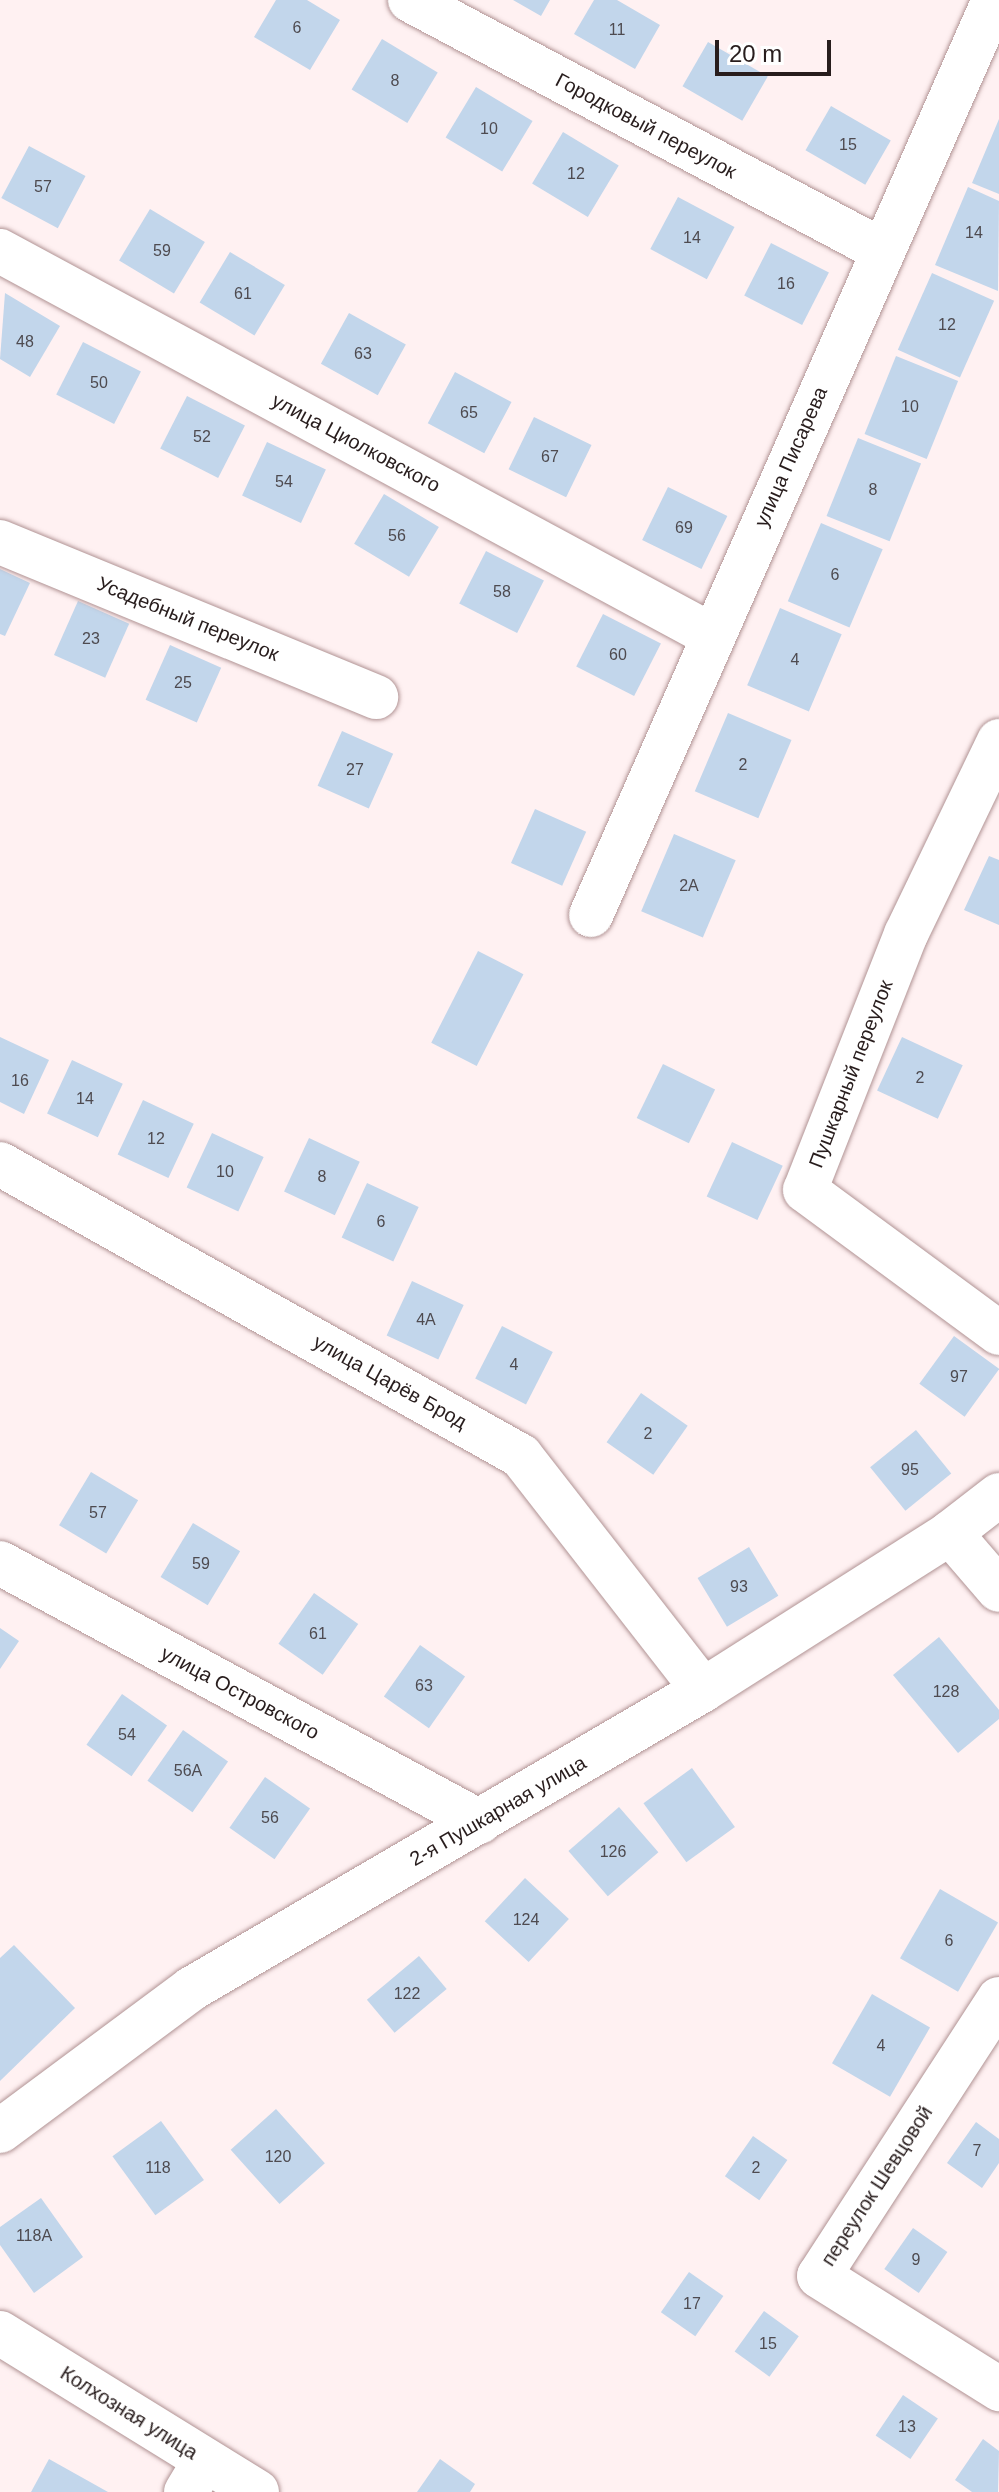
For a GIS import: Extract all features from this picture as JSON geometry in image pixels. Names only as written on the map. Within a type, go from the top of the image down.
[{"type":"street","name":"Городковый переулок","points":[[410,0],[883,251]]},
{"type":"street","name":"улица Писарева","points":[[591,915],[711,635],[994,0]]},
{"type":"street","name":"улица Циолковского","points":[[0,251],[711,635]]},
{"type":"street","name":"Усадебный переулок","points":[[0,542],[376,697]]},
{"type":"street","name":"Пушкарный переулок","points":[[999,741],[906,934],[805,1190],[999,1333]]},
{"type":"street","name":"улица Царёв Брод","points":[[0,1164],[521,1456],[703,1690]]},
{"type":"street","name":"2-я Пушкарная улица","points":[[0,2131],[191,1989],[703,1690],[950,1533],[999,1495]]},
{"type":"street","points":[[950,1533],[999,1590]]},
{"type":"street","name":"улица Островского","points":[[0,1563],[480,1822]]},
{"type":"street","name":"переулок Шевцовой","points":[[999,1999],[819,2276],[999,2389]]},
{"type":"street","name":"Колхозная улица","points":[[0,2333],[196,2476],[257,2492]]},
{"type":"building","points":[[276,0],[307,0],[340,20],[310,70],[254,37]]},
{"type":"building","points":[[513,0],[550,0],[541,16]]},
{"type":"building","points":[[594,0],[617,0],[660,25],[635,69],[574,34]]},
{"type":"building","points":[[382,39],[438,72],[407,123],[352,90]]},
{"type":"building","points":[[708,42],[768,76],[742,121],[682,86]]},
{"type":"building","points":[[476,87],[533,121],[502,172],[446,138]]},
{"type":"building","points":[[831,106],[891,140],[865,185],[806,150]]},
{"type":"building","points":[[999,119],[999,194],[972,183]]},
{"type":"building","points":[[563,132],[619,165],[588,217],[532,183]]},
{"type":"building","points":[[29,146],[86,176],[58,228],[1,198]]},
{"type":"building","points":[[968,187],[999,201],[998,291],[935,265]]},
{"type":"building","points":[[678,197],[735,227],[707,279],[650,249]]},
{"type":"building","points":[[150,209],[205,242],[174,293],[119,260]]},
{"type":"building","points":[[771,243],[829,273],[802,325],[744,296]]},
{"type":"building","points":[[230,252],[285,285],[254,336],[200,303]]},
{"type":"building","points":[[932,273],[994,301],[960,377],[898,350]]},
{"type":"building","points":[[5,293],[60,326],[30,377],[0,359]]},
{"type":"building","points":[[349,313],[406,345],[378,395],[321,364]]},
{"type":"building","points":[[83,342],[141,372],[114,424],[56,395]]},
{"type":"building","points":[[896,356],[958,381],[927,459],[865,434]]},
{"type":"building","points":[[455,372],[512,402],[484,453],[428,423]]},
{"type":"building","points":[[187,396],[245,426],[218,478],[160,449]]},
{"type":"building","points":[[534,417],[592,445],[566,497],[509,469]]},
{"type":"building","points":[[858,438],[921,463],[890,541],[827,516]]},
{"type":"building","points":[[267,442],[326,469],[301,523],[242,495]]},
{"type":"building","points":[[668,487],[727,516],[701,569],[642,540]]},
{"type":"building","points":[[384,494],[439,527],[409,577],[354,544]]},
{"type":"building","points":[[821,523],[883,549],[849,627],[788,601]]},
{"type":"building","points":[[486,551],[544,581],[517,633],[459,604]]},
{"type":"building","points":[[0,569],[30,583],[5,636],[0,634]]},
{"type":"building","points":[[78,601],[129,624],[105,678],[54,655]]},
{"type":"building","points":[[780,608],[842,634],[809,712],[747,685]]},
{"type":"building","points":[[603,614],[661,644],[634,696],[576,667]]},
{"type":"building","points":[[170,645],[221,668],[197,723],[146,700]]},
{"type":"building","points":[[728,713],[792,740],[758,818],[695,791]]},
{"type":"building","points":[[342,731],[393,754],[369,809],[318,786]]},
{"type":"building","points":[[535,809],[586,832],[562,886],[511,863]]},
{"type":"building","points":[[674,834],[736,860],[703,938],[641,911]]},
{"type":"building","points":[[989,856],[999,860],[999,925],[964,910]]},
{"type":"building","points":[[478,951],[523,974],[477,1066],[431,1043]]},
{"type":"building","points":[[0,1037],[49,1060],[24,1114],[0,1102]]},
{"type":"building","points":[[902,1037],[963,1065],[938,1119],[877,1090]]},
{"type":"building","points":[[72,1060],[123,1084],[98,1137],[47,1113]]},
{"type":"building","points":[[663,1064],[715,1089],[689,1143],[637,1118]]},
{"type":"building","points":[[143,1100],[194,1124],[168,1178],[118,1154]]},
{"type":"building","points":[[212,1133],[264,1157],[238,1211],[187,1187]]},
{"type":"building","points":[[309,1138],[360,1162],[335,1215],[284,1191]]},
{"type":"building","points":[[732,1142],[783,1166],[757,1220],[707,1196]]},
{"type":"building","points":[[367,1183],[419,1207],[393,1261],[342,1237]]},
{"type":"building","points":[[412,1281],[464,1305],[438,1359],[387,1335]]},
{"type":"building","points":[[502,1326],[553,1352],[526,1404],[475,1379]]},
{"type":"building","points":[[954,1336],[999,1369],[965,1417],[919,1384]]},
{"type":"building","points":[[641,1393],[688,1426],[653,1475],[607,1442]]},
{"type":"building","points":[[916,1430],[951,1474],[905,1511],[870,1467]]},
{"type":"building","points":[[91,1472],[138,1500],[106,1553],[59,1525]]},
{"type":"building","points":[[193,1523],[240,1551],[208,1605],[161,1577]]},
{"type":"building","points":[[749,1547],[778,1596],[727,1627],[698,1578]]},
{"type":"building","points":[[314,1593],[358,1624],[323,1675],[278,1644]]},
{"type":"building","points":[[0,1628],[19,1641],[0,1669]]},
{"type":"building","points":[[939,1637],[999,1710],[999,1719],[958,1753],[893,1675]]},
{"type":"building","points":[[420,1645],[465,1677],[429,1728],[384,1697]]},
{"type":"building","points":[[122,1694],[167,1726],[131,1776],[86,1745]]},
{"type":"building","points":[[183,1730],[228,1762],[192,1812],[147,1781]]},
{"type":"building","points":[[692,1768],[735,1827],[686,1862],[643,1803]]},
{"type":"building","points":[[265,1777],[310,1809],[274,1859],[229,1828]]},
{"type":"building","points":[[619,1807],[658,1852],[608,1896],[568,1851]]},
{"type":"building","points":[[525,1878],[569,1919],[529,1962],[485,1921]]},
{"type":"building","points":[[940,1889],[998,1922],[958,1992],[900,1958]]},
{"type":"building","points":[[14,1945],[75,2008],[0,2081],[0,1958]]},
{"type":"building","points":[[419,1956],[447,1989],[395,2033],[367,2000]]},
{"type":"building","points":[[872,1994],[930,2027],[890,2097],[832,2063]]},
{"type":"building","points":[[276,2109],[325,2163],[280,2204],[231,2150]]},
{"type":"building","points":[[161,2121],[204,2180],[155,2215],[112,2156]]},
{"type":"building","points":[[976,2122],[999,2139],[999,2163],[982,2188],[947,2163]]},
{"type":"building","points":[[753,2136],[787,2160],[759,2200],[725,2176]]},
{"type":"building","points":[[41,2198],[83,2257],[34,2293],[0,2245],[0,2227]]},
{"type":"building","points":[[913,2228],[947,2252],[919,2293],[884,2269]]},
{"type":"building","points":[[689,2272],[723,2296],[695,2336],[661,2312]]},
{"type":"building","points":[[764,2311],[799,2336],[769,2377],[735,2351]]},
{"type":"building","points":[[903,2395],[938,2418],[910,2459],[876,2436]]},
{"type":"building","points":[[983,2439],[999,2451],[998,2492],[972,2492],[955,2480]]},
{"type":"building","points":[[49,2459],[108,2492],[31,2492]]},
{"type":"building","points":[[440,2459],[475,2484],[470,2492],[417,2492]]}]
